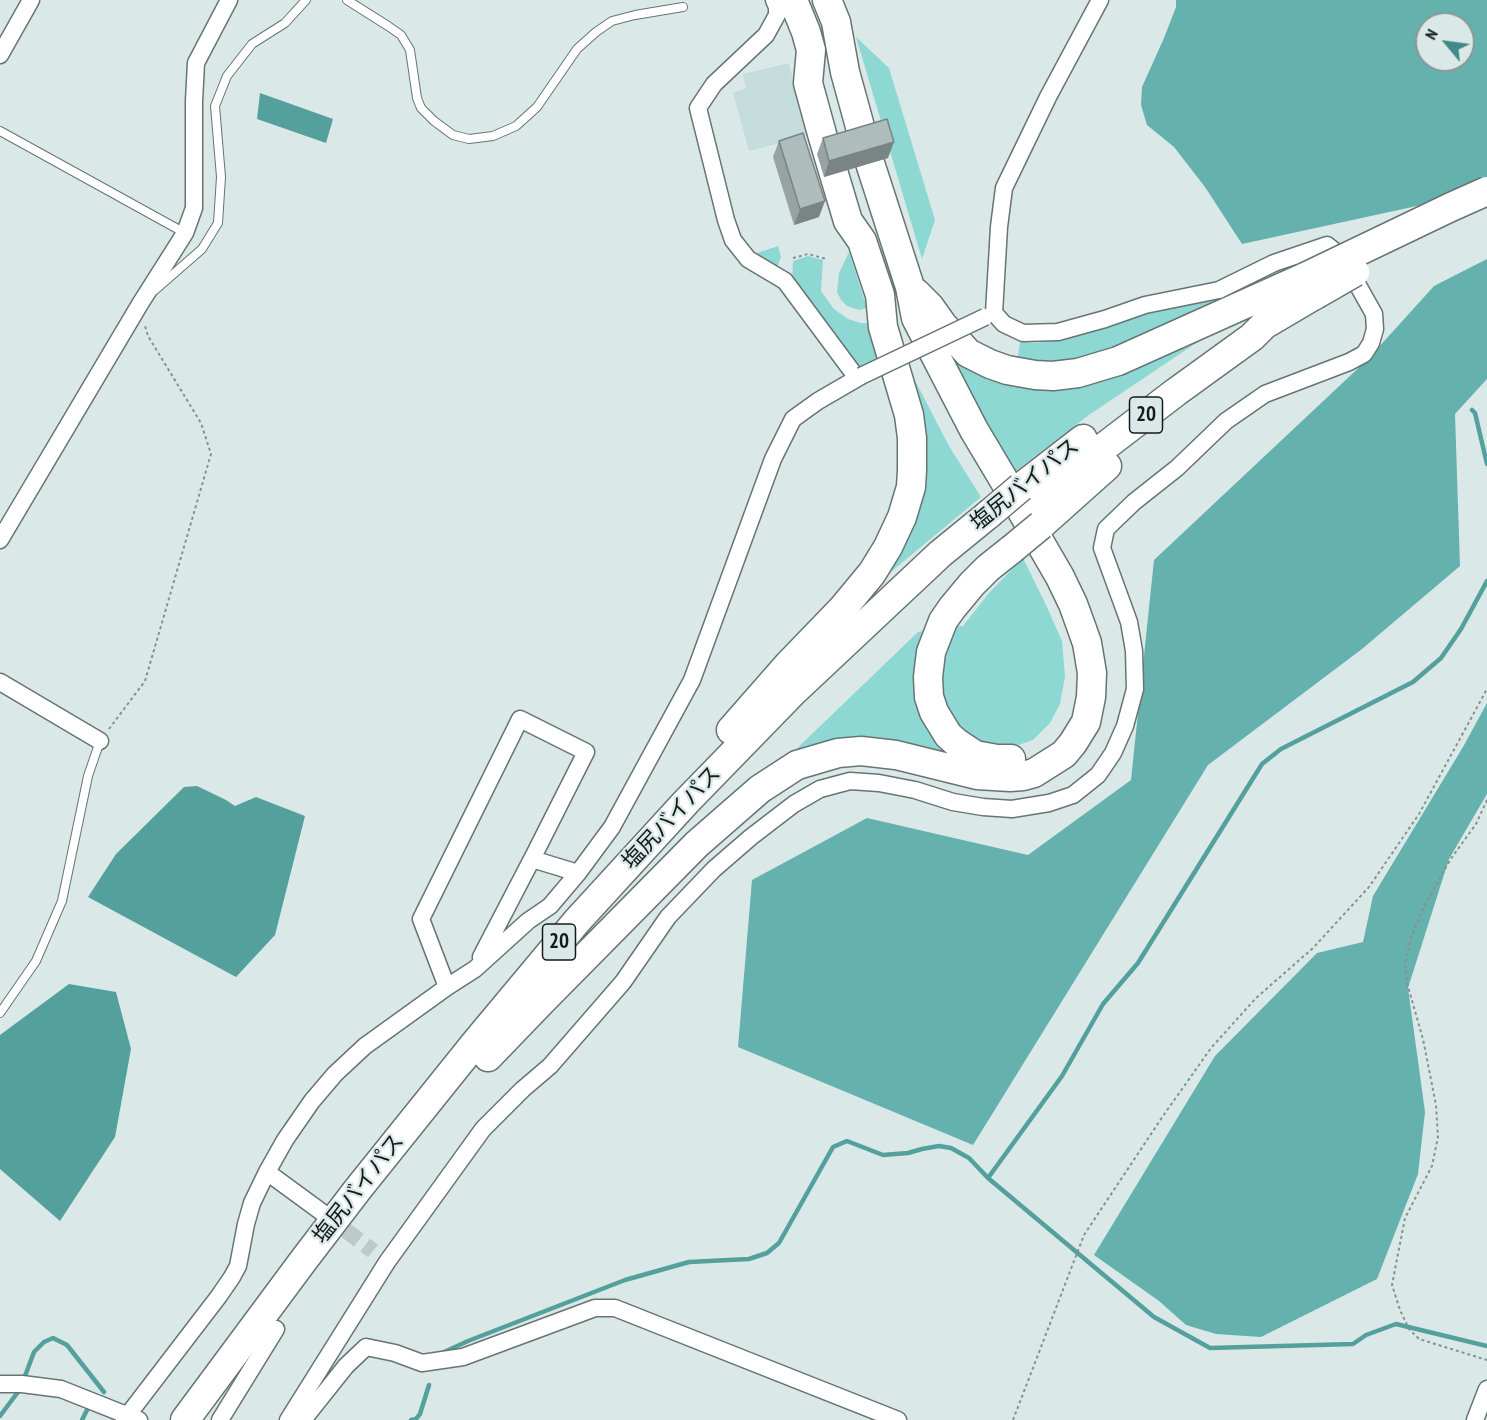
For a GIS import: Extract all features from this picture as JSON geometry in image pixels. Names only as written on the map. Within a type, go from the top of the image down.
[{"type":"highway","points":[[793,0],[809,41]]},
{"type":"highway","points":[[577,921],[724,738],[872,573],[896,532],[911,487],[912,438],[903,392],[883,327],[880,295],[862,241],[848,221],[808,83],[809,41],[806,0]]},
{"type":"highway","points":[[488,1057],[697,844],[760,789],[797,765],[838,753],[861,751],[896,755],[977,775],[1010,777],[1034,773],[1064,754],[1086,722],[1091,697],[1092,673],[1087,643],[1081,626],[1060,578],[974,430],[916,318],[910,287],[891,231],[848,83],[836,16]]},
{"type":"highway","points":[[910,287],[930,307],[968,353],[990,364],[1028,374],[1053,376],[1078,373],[1118,361],[1305,292],[1450,207],[1487,191]]},
{"type":"highway","name":"塩尻バイパス","points":[[210,1420],[395,1172],[488,1057],[537,991],[646,868],[806,701],[910,604],[999,531],[1176,392],[1252,337],[1305,292],[1487,205]]},
{"type":"highway","points":[[880,295],[901,321],[911,347],[957,436],[1050,586],[1074,643],[1078,691],[1073,712],[1065,726],[1054,740],[1037,752],[1017,758],[997,759],[975,755],[948,735],[934,712],[929,697],[929,664],[943,621],[972,584],[988,568],[999,531],[1030,506],[1152,427],[1305,292]]},
{"type":"highway","name":"塩尻バイパス","points":[[186,1420],[296,1269],[365,1180],[577,921],[686,802],[793,692],[940,554],[999,531]]},
{"type":"street","points":[[0,55],[31,0]]},
{"type":"street","points":[[0,540],[140,304],[185,233],[194,208],[196,63],[229,0]]},
{"type":"street","points":[[774,0],[777,15],[766,35],[714,84],[698,108],[733,240],[748,259],[785,281],[859,377]]},
{"type":"street","points":[[990,315],[1004,188],[1048,97],[1100,0]]},
{"type":"street","points":[[288,1420],[387,1262],[483,1129],[549,1066],[616,990],[668,917],[714,869],[751,837],[794,804],[820,789],[850,782],[879,783],[982,807],[1012,809],[1049,803],[1073,795],[1098,775],[1113,753],[1125,726],[1135,689],[1134,651],[1129,622],[1102,548],[1106,529],[1134,502],[1177,468],[1226,421],[1265,394],[1364,354],[1376,329],[1374,314],[1342,257],[1327,245],[1275,264],[1219,290],[1144,305],[1058,332],[1023,333],[990,315]]},
{"type":"street","points":[[0,1384],[61,1389],[130,1418],[232,1277],[238,1266],[252,1203],[267,1172],[285,1140],[334,1074],[365,1046],[475,969],[528,921],[550,906],[612,827],[692,680],[773,459],[793,419],[859,377],[990,315]]},
{"type":"street","points":[[0,682],[100,741]]},
{"type":"street","points":[[447,987],[421,920],[520,719],[586,752],[475,969]]},
{"type":"street","points":[[532,859],[578,873]]},
{"type":"street","points":[[267,1172],[327,1216]]},
{"type":"street","points":[[373,1251],[387,1262]]},
{"type":"street","points":[[303,1420],[346,1366],[366,1347],[395,1353],[422,1363],[463,1357],[595,1308],[615,1308],[898,1420]]},
{"type":"street","points":[[220,1420],[276,1329]]},
{"type":"street","points":[[1475,1420],[1487,1389]]},
{"type":"lane","points":[[140,304],[202,249],[218,223],[221,177],[215,106],[227,76],[252,44],[285,23],[306,0]]},
{"type":"lane","points":[[347,0],[401,35],[410,50],[417,98],[421,108],[434,122],[453,135],[469,139],[493,136],[516,126],[537,106],[577,49],[612,21],[683,7]]},
{"type":"lane","points":[[0,131],[185,233]]},
{"type":"lane","points":[[0,1013],[36,961],[62,901],[88,776],[100,741]]},
{"type":"path","points":[[793,258],[808,254],[827,259]]},
{"type":"path","points":[[100,741],[145,681],[211,454],[201,423],[148,336],[140,304]]},
{"type":"path","points":[[1013,1420],[1084,1235],[1211,1048],[1256,998],[1313,948],[1369,887],[1419,814],[1487,689]]},
{"type":"path","points":[[1487,800],[1476,824],[1450,860],[1424,907],[1412,937],[1405,964],[1407,983],[1423,1038],[1436,1105],[1437,1137],[1432,1166],[1405,1218],[1392,1285],[1408,1329],[1419,1339],[1487,1360]]},
{"type":"shaded area","points":[[1176,0],[1487,0],[1487,178],[1472,194],[1242,244],[1205,187],[1174,147],[1147,125],[1141,105],[1142,87],[1176,7]]},
{"type":"shaded area","points":[[856,37],[889,68],[935,220],[922,259]]},
{"type":"shaded area","points":[[789,63],[793,80],[801,78],[817,134],[749,151],[733,93],[746,88],[743,74]]},
{"type":"shaded area","points":[[260,93],[333,119],[326,143],[257,119]]},
{"type":"shaded area","points":[[778,246],[781,257],[778,265],[773,268],[751,255]]},
{"type":"shaded area","points":[[849,252],[867,308],[859,310],[847,306],[837,292],[839,273]]},
{"type":"shaded area","points":[[808,256],[823,260],[821,291],[834,309],[848,319],[861,323],[873,323],[883,357],[858,369],[792,282],[793,261]]},
{"type":"shaded area","points":[[1487,259],[1487,379],[1455,414],[1460,566],[1362,649],[1208,765],[973,1145],[738,1047],[752,880],[867,818],[1028,855],[1131,780],[1154,560],[1368,359],[1434,286]]},
{"type":"shaded area","points":[[1230,290],[1230,299],[1081,363],[1017,364],[1020,342],[1036,343],[1069,338],[1147,310]]},
{"type":"shaded area","points":[[1214,331],[1089,415],[1009,476],[941,349],[994,381],[1028,388]]},
{"type":"shaded area","points":[[907,365],[949,446],[981,497],[886,576],[903,536]]},
{"type":"shaded area","points":[[1023,558],[1062,641],[1065,676],[1060,704],[1050,723],[1033,740],[1013,747],[980,743],[953,724],[936,677],[955,627],[963,626],[989,593]]},
{"type":"shaded area","points":[[923,631],[926,636],[917,665],[972,761],[788,757],[918,632]]},
{"type":"shaded area","points":[[1487,703],[1487,794],[1449,859],[1408,988],[1425,1112],[1418,1174],[1377,1279],[1261,1337],[1216,1334],[1186,1325],[1159,1301],[1094,1255],[1215,1056],[1317,953],[1363,942],[1373,896]]},
{"type":"shaded area","points":[[197,786],[235,806],[256,797],[305,816],[275,935],[236,977],[88,897],[116,854],[184,787]]},
{"type":"shaded area","points":[[69,984],[116,992],[131,1049],[115,1137],[60,1221],[0,1169],[0,1035]]},
{"type":"building","points":[[887,119],[894,142],[829,161],[823,138]]},
{"type":"building","points":[[803,133],[825,201],[800,209],[779,141]]},
{"type":"waterway","points":[[1472,410],[1475,413],[1487,464]]},
{"type":"waterway","points":[[988,1178],[1062,1076],[1103,1004],[1138,963],[1262,764],[1281,749],[1413,682],[1441,658],[1461,629],[1487,581]]},
{"type":"waterway","points":[[442,1353],[625,1280],[689,1262],[749,1259],[767,1253],[779,1243],[833,1147],[847,1141],[883,1155],[908,1153],[939,1146],[951,1148],[969,1158],[988,1178],[1154,1317],[1210,1348],[1353,1344],[1366,1335],[1396,1324],[1487,1346]]},
{"type":"waterway","points":[[25,1376],[34,1352],[44,1342],[53,1338],[67,1345],[104,1392]]},
{"type":"waterway","points":[[411,1420],[416,1419],[420,1414],[429,1385]]},
{"type":"waterway","points":[[0,1416],[18,1392]]},
{"type":"waterway","points":[[82,1420],[87,1410]]},
{"type":"tunnel","points":[[327,1216],[373,1251]]}]
